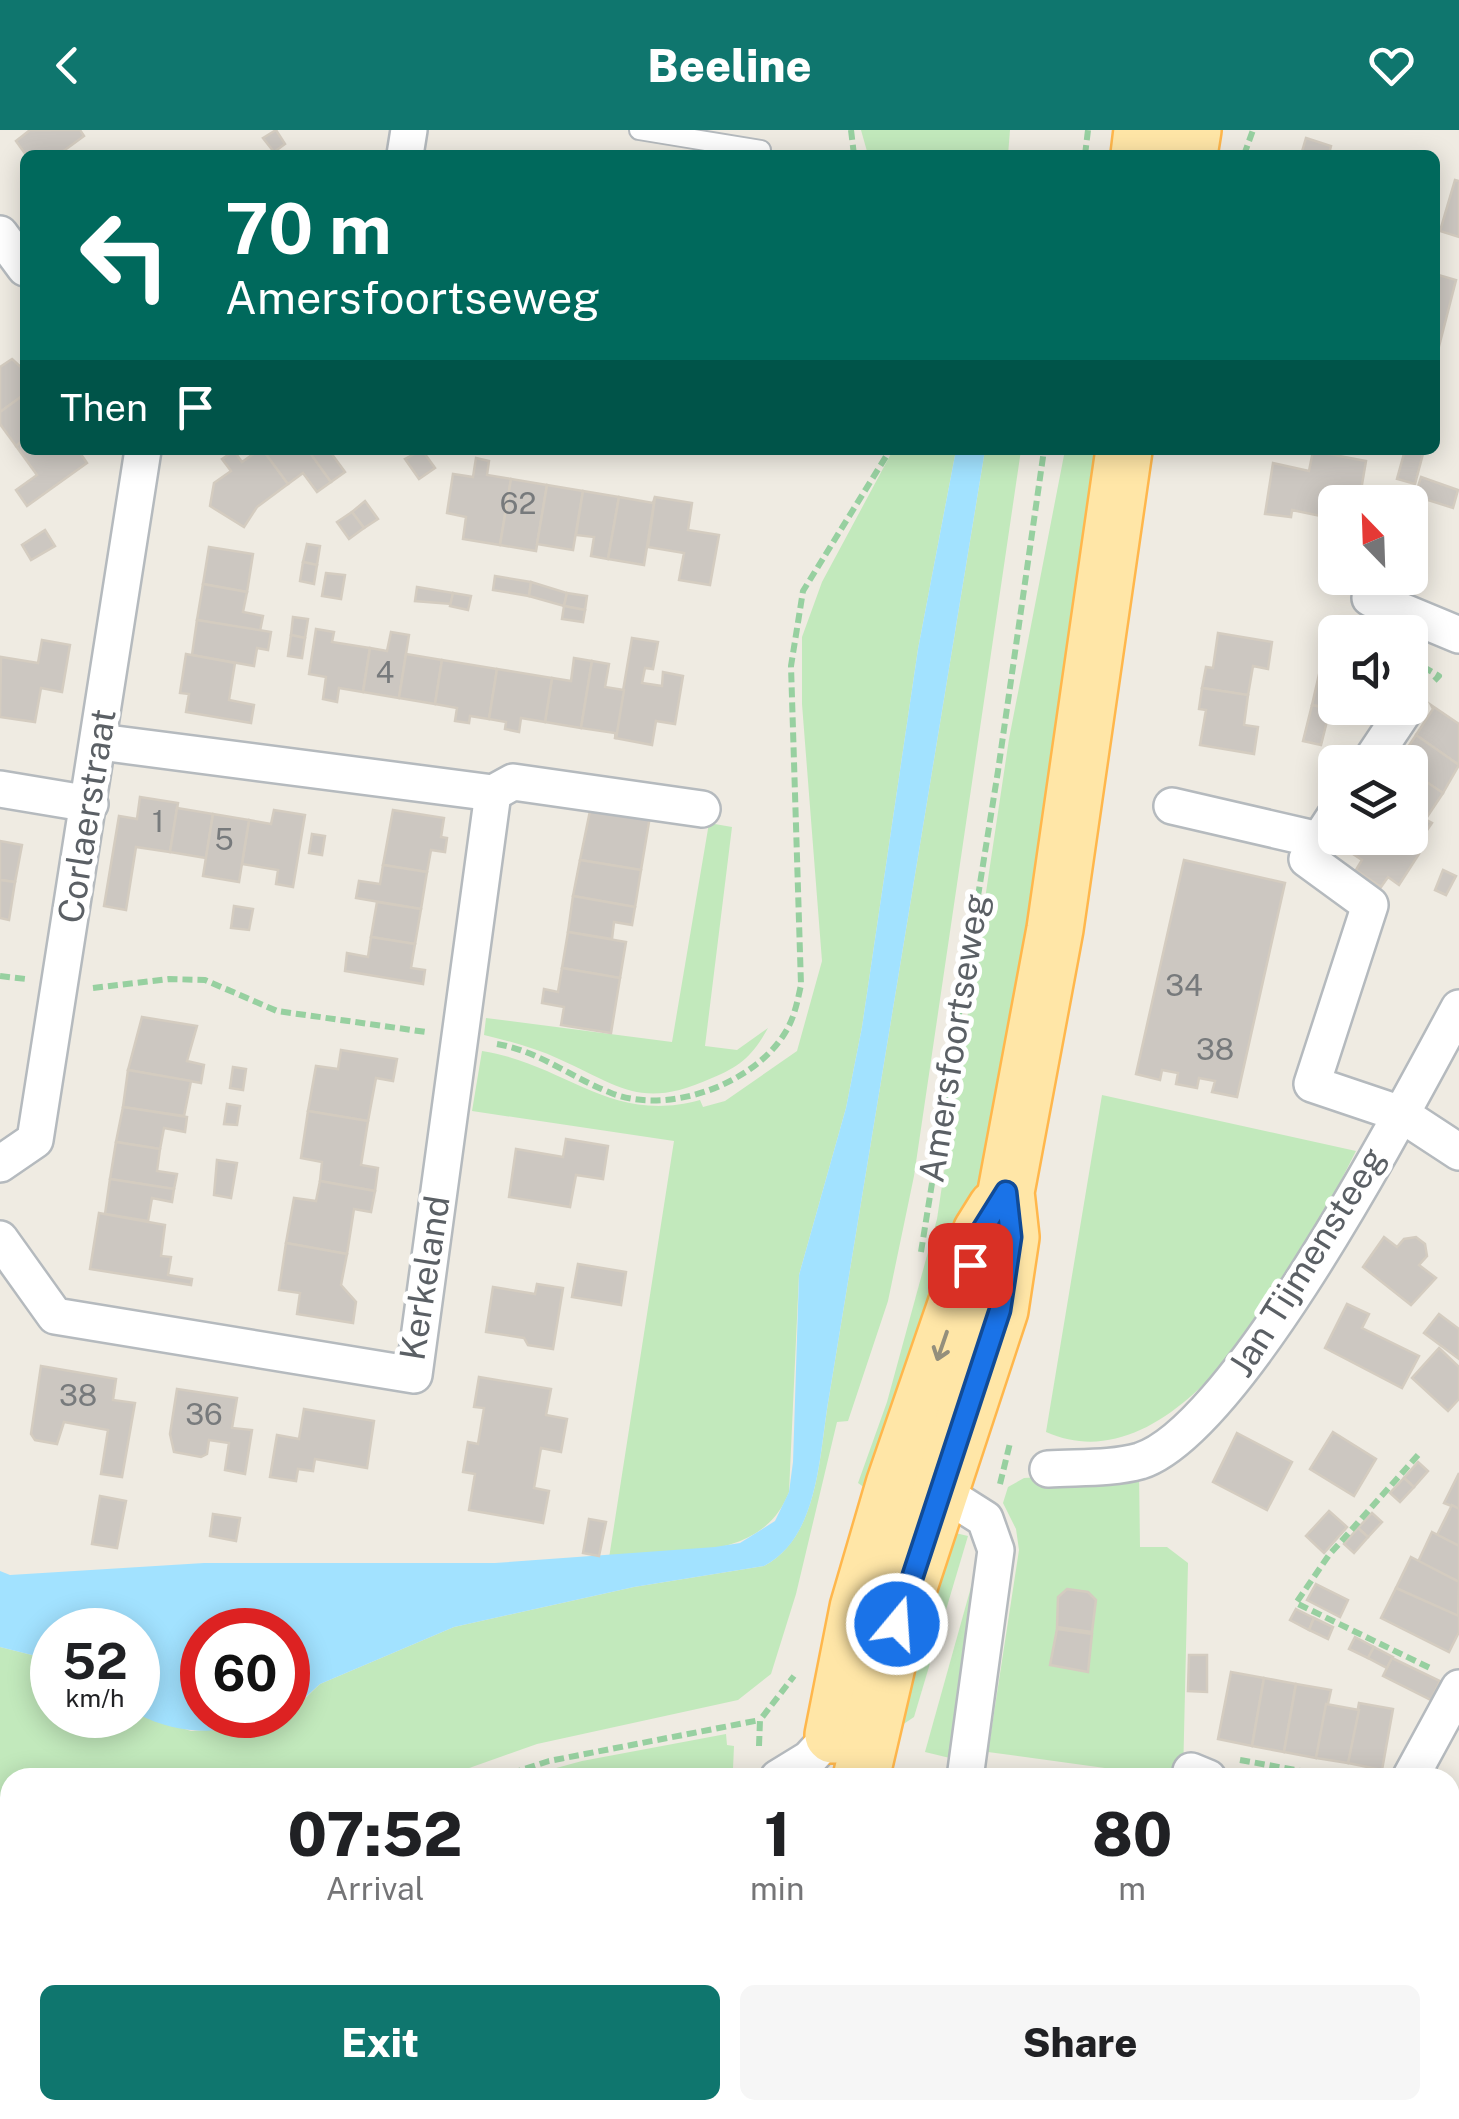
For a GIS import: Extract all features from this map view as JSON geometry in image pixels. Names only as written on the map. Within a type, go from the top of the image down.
[{"type":"main road","name":"Amersfoortseweg","points":[[840,1762],[858,1608],[920,1478],[981,1232],[1006,1192],[1058,910],[1123,455]]},
{"type":"street","points":[[0,234],[20,261]]},
{"type":"street","name":"Corlaerstraat","points":[[0,1164],[36,1140],[141,455]]},
{"type":"street","points":[[1370,598],[1459,636]]},
{"type":"street","points":[[100,742],[493,793],[513,782],[702,810]]},
{"type":"street","points":[[0,790],[90,804]]},
{"type":"street","name":"Kerkeland","points":[[0,1239],[56,1316],[414,1375],[493,793]]},
{"type":"street","points":[[1172,806],[1318,827]]},
{"type":"street","points":[[1318,843],[1308,859],[1370,905],[1312,1084],[1401,1114],[1459,1152]]},
{"type":"street","name":"Jan Tijmensteeg","points":[[1048,1469],[1140,1460],[1198,1418],[1258,1350],[1401,1114],[1459,1008]]},
{"type":"street","points":[[920,1478],[985,1519],[996,1550],[966,1768]]},
{"type":"street","points":[[1414,1768],[1452,1681]]},
{"type":"street","points":[[794,1768],[809,1759],[840,1762]]},
{"type":"lane","points":[[639,130],[760,150]]},
{"type":"path","points":[[0,976],[104,989],[169,979],[205,980],[277,1011],[512,1047],[609,1093],[638,1102],[667,1102],[705,1091],[766,1056],[794,1016],[802,985],[791,666],[803,591],[887,455]]},
{"type":"path","name":"Amersfoortseweg","points":[[920,1258],[998,771],[1043,455]]},
{"type":"path","points":[[1418,1455],[1329,1554],[1296,1603],[1452,1681]]},
{"type":"path","points":[[528,1768],[760,1720],[796,1673]]},
{"type":"path","points":[[1197,1768],[1192,1751],[1285,1768]]},
{"type":"green space","points":[[861,130],[1010,130],[1008,150],[867,150]]},
{"type":"green space","points":[[890,455],[955,455],[918,649],[862,1027],[846,1108],[799,1275],[789,1492],[776,1515],[759,1531],[737,1542],[713,1549],[609,1558],[674,1141],[472,1111],[482,1051],[512,1058],[614,1099],[668,1106],[700,1100],[703,1107],[725,1101],[797,1051],[822,961],[802,704],[802,637],[822,582]]},
{"type":"green space","points":[[984,455],[1020,455],[914,1176],[888,1301],[848,1421],[837,1422],[796,1594],[771,1674],[738,1700],[537,1744],[469,1768],[0,1768],[0,1647],[30,1654],[30,1738],[160,1738],[160,1721],[180,1727],[180,1738],[310,1738],[310,1694],[320,1684],[454,1627],[634,1587],[764,1566],[796,1535],[807,1514],[819,1467]]},
{"type":"green space","points":[[1064,455],[1101,455],[1061,752],[978,1207],[865,1488],[858,1483],[887,1402],[937,1219],[1009,739]]},
{"type":"green space","points":[[709,823],[732,827],[705,1046],[737,1050],[768,1028],[745,1059],[688,1088],[649,1093],[616,1086],[541,1051],[484,1035],[486,1018],[672,1042]]},
{"type":"green space","points":[[1102,1095],[1356,1151],[1273,1299],[1234,1351],[1192,1395],[1146,1427],[1097,1441],[1046,1432]]},
{"type":"green space","points":[[1139,1472],[1140,1547],[1167,1547],[1188,1563],[1183,1768],[1105,1768],[988,1752],[1019,1550],[1016,1529],[1003,1503],[1008,1487],[1024,1478]]},
{"type":"green space","points":[[951,1532],[968,1536],[914,1717],[899,1727],[898,1666]]},
{"type":"green space","points":[[978,1562],[954,1759],[925,1752]]},
{"type":"green space","points":[[726,1734],[727,1745],[734,1746],[733,1768],[556,1768]]},
{"type":"water","points":[[955,455],[984,455],[819,1467],[807,1514],[782,1553],[764,1566],[634,1587],[454,1627],[320,1684],[310,1693],[310,1608],[180,1608],[180,1728],[160,1723],[160,1608],[30,1608],[30,1654],[0,1647],[0,1571],[10,1575],[204,1563],[495,1563],[715,1547],[740,1543],[775,1521],[789,1492],[793,1462],[799,1275],[846,1108],[862,1027],[918,649]]},
{"type":"building","points":[[30,130],[80,130],[84,136],[65,150],[22,150],[16,141]]},
{"type":"building","points":[[276,130],[285,144],[272,150],[263,138]]},
{"type":"building","points":[[1306,138],[1331,146],[1330,150],[1302,150]]},
{"type":"building","points":[[1455,180],[1459,181],[1459,237],[1440,231]]},
{"type":"building","points":[[1440,275],[1456,280],[1440,342]]},
{"type":"building","points":[[12,359],[20,366],[20,398],[0,412],[0,367]]},
{"type":"building","points":[[20,398],[20,443],[16,446],[0,424],[0,412]]},
{"type":"building","points":[[23,455],[81,455],[87,463],[27,506],[16,490],[37,475]]},
{"type":"building","points":[[237,455],[242,462],[252,455],[267,455],[288,484],[257,507],[244,527],[210,506],[214,483],[231,471],[222,459]]},
{"type":"building","points":[[267,455],[312,455],[331,482],[317,492],[303,473],[288,484]]},
{"type":"building","points":[[312,455],[332,455],[345,472],[331,482]]},
{"type":"building","points":[[426,455],[435,468],[419,479],[405,459]]},
{"type":"building","points":[[1312,455],[1366,461],[1362,485],[1318,485],[1318,515],[1292,510],[1291,517],[1265,514],[1273,463],[1309,471]]},
{"type":"building","points":[[1404,455],[1423,455],[1415,484],[1397,479]]},
{"type":"building","points":[[476,458],[489,461],[487,475],[511,479],[500,545],[463,539],[466,517],[447,513],[453,474],[473,477]]},
{"type":"building","points":[[1421,477],[1458,490],[1453,508],[1428,500],[1428,485],[1418,485]]},
{"type":"building","points":[[511,479],[547,485],[536,551],[500,545]]},
{"type":"building","points":[[547,485],[583,491],[573,550],[537,544]]},
{"type":"building","points":[[583,491],[619,497],[608,559],[591,556],[594,537],[576,535]]},
{"type":"building","points":[[619,497],[653,503],[655,497],[644,565],[608,559]]},
{"type":"building","points":[[655,497],[692,503],[688,530],[719,535],[710,585],[679,580],[684,553],[648,547]]},
{"type":"building","points":[[365,501],[378,519],[364,528],[352,512]]},
{"type":"building","points":[[352,512],[364,528],[349,539],[337,522]]},
{"type":"building","points":[[45,530],[55,546],[31,560],[22,545]]},
{"type":"building","points":[[307,544],[320,546],[317,565],[303,562]]},
{"type":"building","points":[[209,547],[253,554],[247,592],[203,584]]},
{"type":"building","points":[[303,562],[317,565],[314,584],[300,581]]},
{"type":"building","points":[[326,573],[345,575],[341,599],[322,596]]},
{"type":"building","points":[[495,576],[531,582],[529,596],[493,590]]},
{"type":"building","points":[[531,582],[567,593],[564,606],[529,596]]},
{"type":"building","points":[[203,584],[247,592],[243,612],[263,616],[260,631],[197,620]]},
{"type":"building","points":[[417,587],[453,593],[451,604],[415,601]]},
{"type":"building","points":[[453,593],[471,596],[468,610],[450,606]]},
{"type":"building","points":[[567,593],[587,596],[585,610],[564,606]]},
{"type":"building","points":[[564,606],[585,610],[583,622],[562,619]]},
{"type":"building","points":[[293,617],[308,619],[305,638],[291,635]]},
{"type":"building","points":[[197,620],[271,632],[268,650],[257,648],[254,666],[192,655]]},
{"type":"building","points":[[316,629],[334,632],[332,642],[370,648],[363,692],[339,688],[337,702],[323,699],[326,677],[309,674]]},
{"type":"building","points":[[391,632],[409,635],[399,698],[363,692],[370,648],[387,651]]},
{"type":"building","points":[[1218,633],[1272,642],[1268,669],[1253,666],[1248,695],[1202,688],[1206,667],[1213,668]]},
{"type":"building","points":[[291,635],[305,638],[302,658],[288,656]]},
{"type":"building","points":[[632,638],[658,642],[653,669],[645,668],[642,683],[662,686],[663,672],[683,676],[675,724],[656,721],[652,745],[615,738]]},
{"type":"building","points":[[42,640],[70,645],[62,692],[41,688],[35,722],[0,717],[1,657],[38,663]]},
{"type":"building","points":[[186,654],[235,663],[229,700],[254,705],[251,723],[186,712],[189,694],[180,693]]},
{"type":"building","points":[[406,654],[442,660],[435,704],[399,698]]},
{"type":"building","points":[[574,658],[592,661],[581,728],[545,722],[552,678],[571,681]]},
{"type":"building","points":[[442,660],[497,669],[489,719],[470,716],[469,723],[455,721],[457,708],[435,704]]},
{"type":"building","points":[[592,661],[609,664],[605,687],[624,690],[616,739],[615,733],[581,728]]},
{"type":"building","points":[[497,669],[552,678],[545,722],[521,718],[519,732],[505,729],[506,722],[489,719]]},
{"type":"building","points":[[1318,679],[1318,706],[1312,705]]},
{"type":"building","points":[[1202,688],[1248,695],[1244,725],[1258,727],[1254,754],[1200,745],[1206,710],[1199,709]]},
{"type":"building","points":[[1312,705],[1318,706],[1318,725],[1326,725],[1321,745],[1303,741]]},
{"type":"building","points":[[1431,705],[1459,724],[1459,765],[1416,735],[1423,725],[1428,725]]},
{"type":"building","points":[[1416,735],[1459,765],[1443,793],[1428,783],[1428,745],[1409,745]]},
{"type":"building","points":[[1428,783],[1443,793],[1428,816]]},
{"type":"building","points":[[140,797],[178,803],[170,852],[136,847],[126,910],[104,906],[119,816],[137,819]]},
{"type":"building","points":[[591,806],[650,816],[641,870],[580,860]]},
{"type":"building","points":[[177,808],[213,814],[206,858],[170,852]]},
{"type":"building","points":[[274,810],[305,815],[293,887],[276,884],[278,870],[242,864],[249,820],[271,824]]},
{"type":"building","points":[[393,810],[444,818],[441,837],[447,838],[445,852],[431,850],[427,872],[383,865]]},
{"type":"building","points":[[213,814],[249,820],[239,882],[203,876]]},
{"type":"building","points":[[312,834],[325,836],[322,855],[309,853]]},
{"type":"building","points":[[0,841],[22,845],[15,882],[0,880]]},
{"type":"building","points":[[1354,855],[1418,855],[1399,885],[1388,877],[1381,887],[1356,870],[1362,860]]},
{"type":"building","points":[[580,860],[641,870],[635,907],[573,896]]},
{"type":"building","points":[[1184,860],[1285,883],[1237,1097],[1212,1092],[1215,1081],[1199,1078],[1197,1088],[1176,1084],[1178,1073],[1162,1070],[1160,1080],[1136,1074]]},
{"type":"building","points":[[383,865],[427,872],[421,909],[356,898],[359,881],[380,884]]},
{"type":"building","points":[[1443,870],[1456,876],[1446,895],[1435,890]]},
{"type":"building","points":[[0,880],[15,882],[9,920],[0,918]]},
{"type":"building","points":[[573,896],[635,907],[632,925],[614,922],[612,939],[568,932]]},
{"type":"building","points":[[377,902],[421,909],[415,944],[371,937]]},
{"type":"building","points":[[234,906],[253,909],[249,930],[231,928]]},
{"type":"building","points":[[568,932],[626,942],[620,978],[562,968]]},
{"type":"building","points":[[371,937],[415,944],[411,968],[425,970],[423,984],[345,971],[347,953],[368,957]]},
{"type":"building","points":[[562,968],[620,978],[611,1033],[561,1025],[564,1007],[542,1003],[544,989],[558,992]]},
{"type":"building","points":[[142,1017],[197,1026],[187,1061],[204,1065],[201,1083],[128,1070]]},
{"type":"building","points":[[341,1050],[397,1059],[393,1081],[376,1078],[368,1121],[308,1111],[316,1066],[338,1069]]},
{"type":"building","points":[[233,1067],[246,1069],[243,1090],[230,1088]]},
{"type":"building","points":[[128,1070],[191,1081],[184,1116],[123,1107]]},
{"type":"building","points":[[227,1104],[240,1106],[237,1125],[224,1124]]},
{"type":"building","points":[[123,1107],[187,1117],[185,1132],[164,1128],[160,1149],[116,1142]]},
{"type":"building","points":[[308,1111],[368,1121],[361,1165],[378,1168],[375,1191],[320,1181],[322,1162],[301,1158]]},
{"type":"building","points":[[566,1139],[608,1146],[603,1179],[576,1175],[570,1207],[509,1197],[516,1149],[563,1157]]},
{"type":"building","points":[[116,1142],[160,1149],[157,1171],[177,1174],[174,1189],[110,1179]]},
{"type":"building","points":[[217,1160],[237,1163],[231,1198],[214,1195]]},
{"type":"building","points":[[110,1179],[174,1189],[172,1202],[152,1198],[148,1221],[105,1214]]},
{"type":"building","points":[[320,1181],[375,1191],[371,1212],[354,1209],[347,1254],[286,1243],[294,1198],[316,1201]]},
{"type":"building","points":[[99,1213],[165,1225],[161,1256],[171,1257],[168,1275],[192,1279],[191,1285],[90,1269]]},
{"type":"building","points":[[1384,1237],[1397,1247],[1404,1239],[1416,1237],[1425,1244],[1427,1256],[1419,1265],[1436,1278],[1411,1305],[1363,1267]]},
{"type":"building","points":[[286,1243],[347,1254],[341,1285],[356,1302],[353,1323],[297,1314],[300,1293],[279,1290]]},
{"type":"building","points":[[578,1264],[626,1272],[621,1305],[572,1297]]},
{"type":"building","points":[[537,1284],[563,1288],[553,1349],[528,1345],[524,1338],[486,1332],[493,1287],[535,1294]]},
{"type":"building","points":[[1347,1304],[1369,1314],[1362,1328],[1419,1356],[1402,1388],[1325,1348]]},
{"type":"building","points":[[1439,1314],[1459,1329],[1459,1359],[1424,1333]]},
{"type":"building","points":[[1439,1348],[1459,1367],[1459,1399],[1448,1411],[1412,1378]]},
{"type":"building","points":[[41,1366],[116,1379],[113,1400],[135,1403],[122,1477],[101,1474],[108,1430],[64,1422],[57,1444],[35,1440],[31,1434]]},
{"type":"building","points":[[479,1377],[551,1389],[546,1415],[567,1419],[561,1452],[541,1448],[534,1488],[549,1491],[543,1523],[469,1510],[475,1474],[463,1472],[468,1442],[478,1444],[484,1408],[474,1407]]},
{"type":"building","points":[[177,1389],[237,1398],[232,1428],[252,1430],[245,1474],[225,1470],[229,1443],[209,1440],[207,1454],[201,1457],[174,1452],[170,1434]]},
{"type":"building","points":[[304,1409],[374,1421],[367,1468],[315,1459],[313,1471],[298,1469],[296,1481],[270,1477],[277,1435],[299,1439]]},
{"type":"building","points":[[1333,1432],[1376,1459],[1354,1496],[1310,1469]]},
{"type":"building","points":[[1237,1433],[1292,1462],[1267,1510],[1213,1482]]},
{"type":"building","points":[[1418,1462],[1428,1471],[1414,1487],[1404,1478]]},
{"type":"building","points":[[1459,1473],[1459,1509],[1444,1503]]},
{"type":"building","points":[[1404,1478],[1414,1487],[1400,1502],[1390,1493]]},
{"type":"building","points":[[100,1496],[126,1501],[117,1548],[92,1544]]},
{"type":"building","points":[[1452,1505],[1459,1509],[1459,1546],[1437,1535]]},
{"type":"building","points":[[1329,1511],[1347,1527],[1324,1553],[1306,1536]]},
{"type":"building","points":[[1372,1513],[1382,1522],[1368,1537],[1358,1528]]},
{"type":"building","points":[[213,1514],[240,1518],[236,1541],[210,1536]]},
{"type":"building","points":[[589,1519],[606,1522],[599,1556],[583,1553]]},
{"type":"building","points":[[1358,1528],[1368,1537],[1354,1553],[1344,1544]]},
{"type":"building","points":[[1432,1532],[1459,1546],[1459,1582],[1418,1562]]},
{"type":"building","points":[[1411,1557],[1459,1582],[1458,1618],[1396,1588]]},
{"type":"building","points":[[1316,1584],[1348,1600],[1340,1617],[1307,1600]]},
{"type":"building","points":[[1396,1588],[1459,1616],[1459,1632],[1449,1652],[1381,1618]]},
{"type":"building","points":[[1067,1589],[1088,1592],[1096,1600],[1092,1632],[1057,1627],[1058,1597]]},
{"type":"building","points":[[1296,1609],[1314,1618],[1309,1630],[1290,1620]]},
{"type":"building","points":[[1314,1618],[1333,1627],[1328,1639],[1309,1630]]},
{"type":"building","points":[[1057,1629],[1092,1634],[1088,1672],[1050,1665]]},
{"type":"building","points":[[1355,1637],[1374,1647],[1368,1658],[1349,1649]]},
{"type":"building","points":[[1374,1647],[1393,1657],[1387,1668],[1368,1658]]},
{"type":"building","points":[[1189,1655],[1207,1655],[1207,1692],[1188,1691]]},
{"type":"building","points":[[1392,1658],[1440,1681],[1431,1700],[1383,1676]]},
{"type":"building","points":[[1231,1672],[1264,1678],[1252,1746],[1218,1739]]},
{"type":"building","points":[[1264,1678],[1296,1684],[1284,1752],[1252,1746]]},
{"type":"building","points":[[1296,1684],[1331,1690],[1316,1758],[1284,1752]]},
{"type":"building","points":[[1359,1703],[1393,1709],[1382,1768],[1348,1763]]},
{"type":"building","points":[[1326,1704],[1359,1710],[1348,1763],[1316,1758]]},
{"type":"route","points":[[897,1624],[1000,1310],[1011,1237],[1006,1192],[981,1232],[970,1265]]}]
